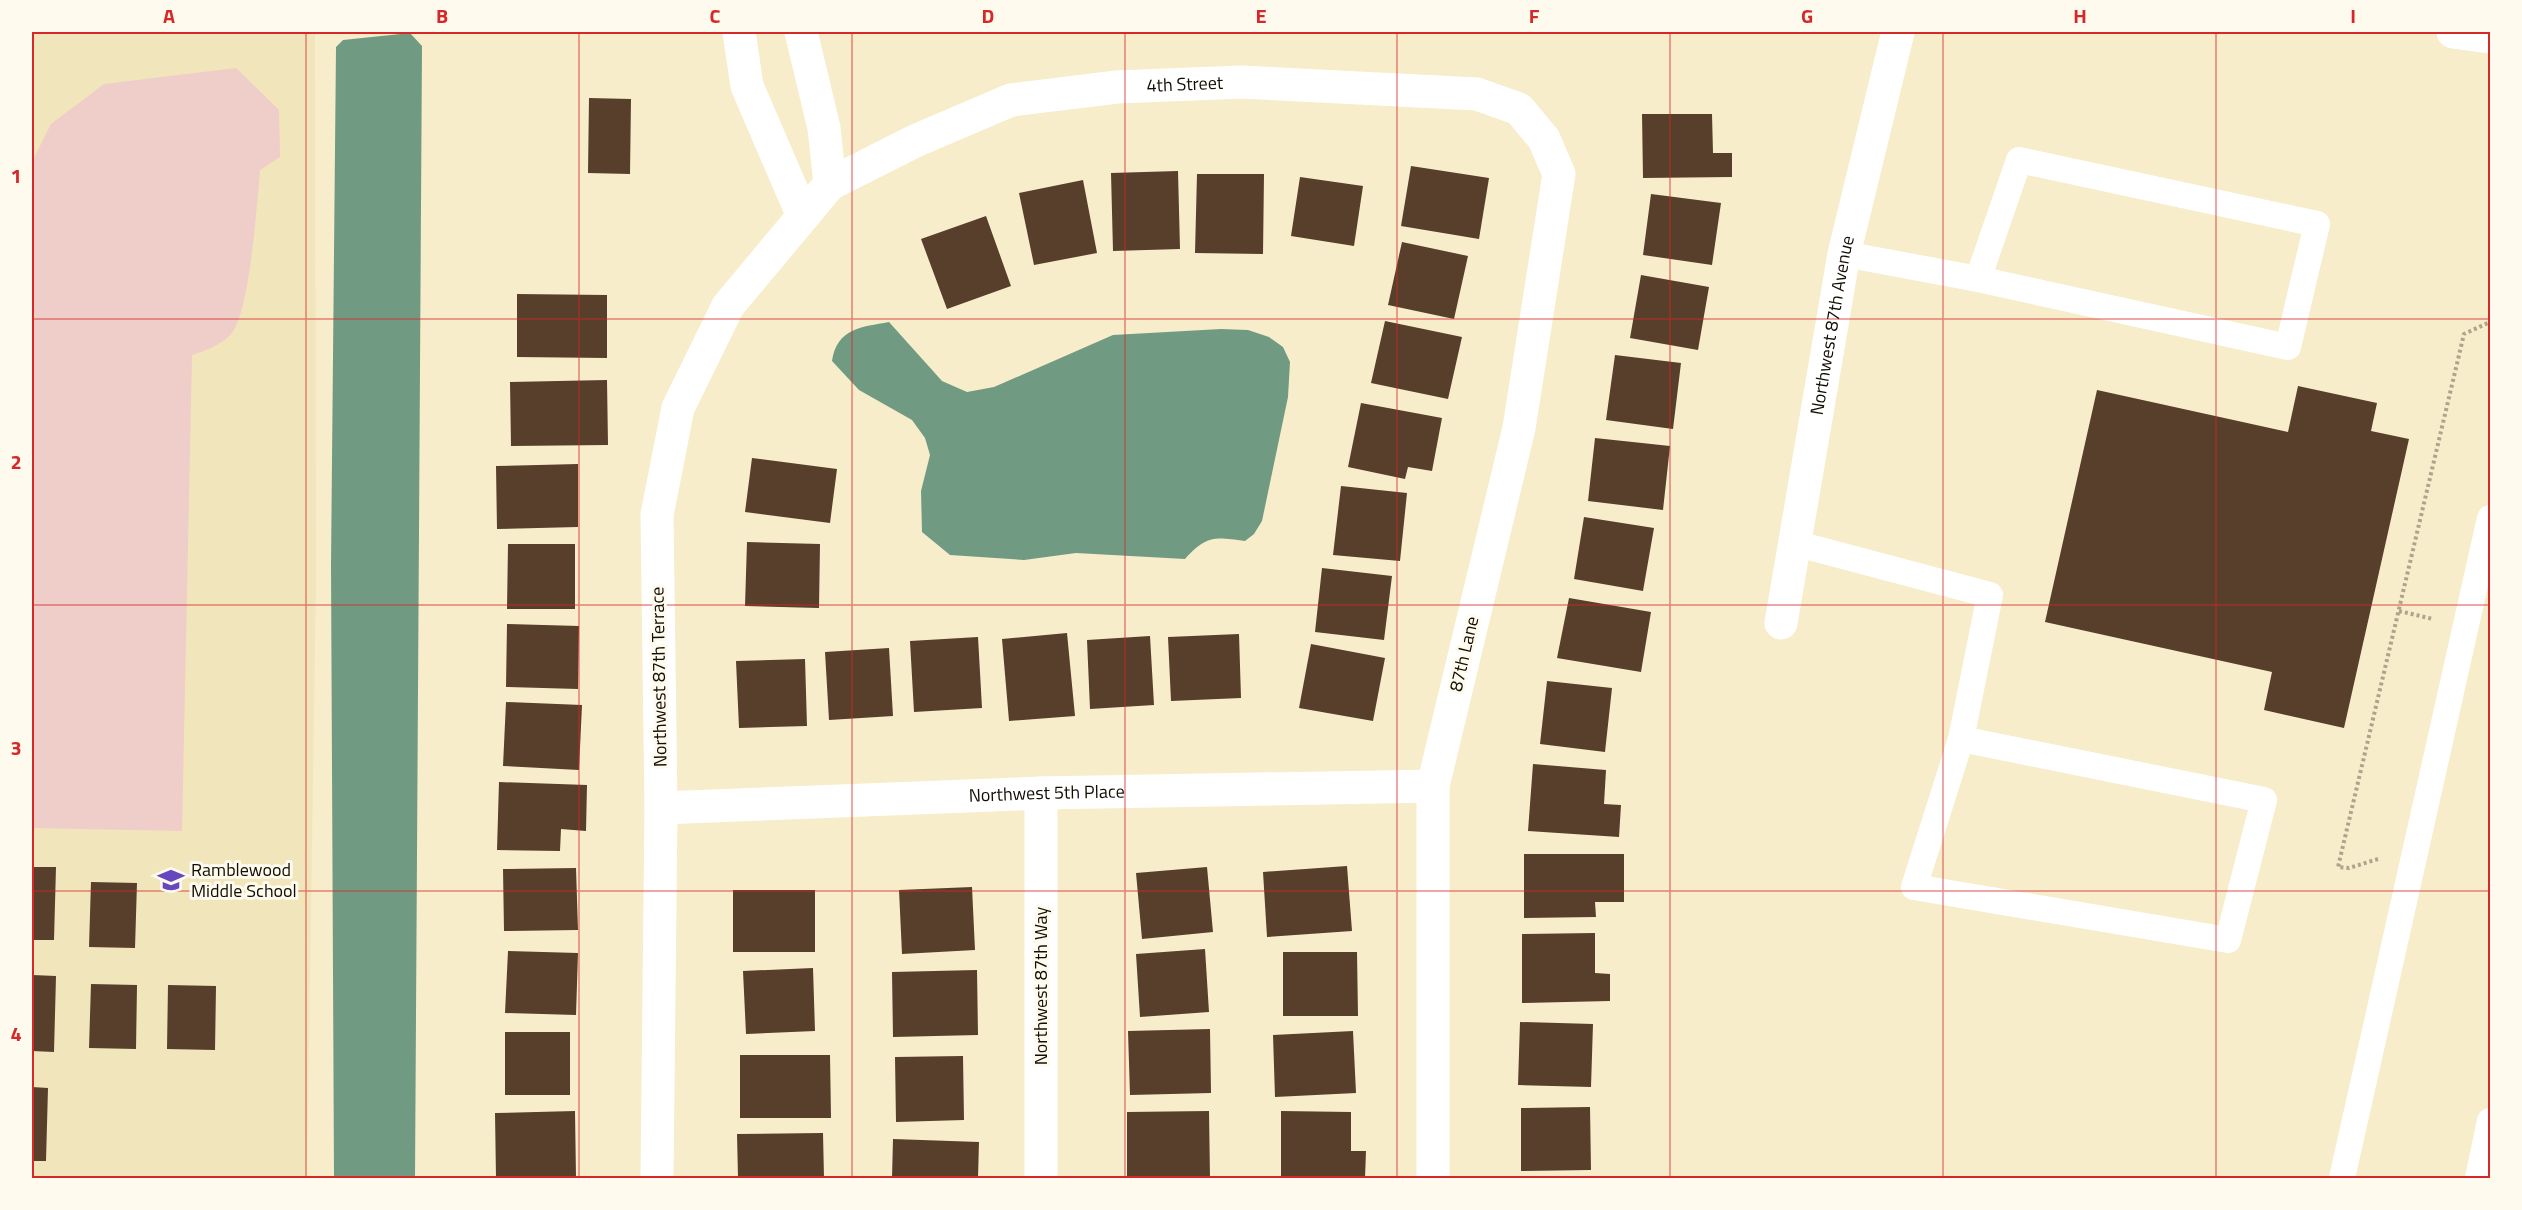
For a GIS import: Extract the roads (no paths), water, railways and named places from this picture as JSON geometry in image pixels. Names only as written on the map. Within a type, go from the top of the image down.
[{"type":"street","points":[[739,32],[747,86],[803,216]]},
{"type":"street","points":[[801,32],[824,128],[830,184]]},
{"type":"street","name":"Northwest 87th Avenue","points":[[1781,623],[1844,254],[1898,32]]},
{"type":"street","points":[[2453,32],[2490,37]]},
{"type":"street","name":"4th Street","points":[[830,184],[915,141],[1011,100],[1117,87],[1242,82],[1477,94],[1519,109],[1544,139]]},
{"type":"street","name":"87th Lane","points":[[1432,1179],[1433,786],[1519,428],[1559,174],[1544,139]]},
{"type":"street","name":"Northwest 87th Terrace","points":[[657,1179],[661,808],[657,515],[678,408],[728,306],[830,184]]},
{"type":"street","name":"Northwest 5th Place","points":[[661,808],[1041,793],[1433,786]]},
{"type":"street","name":"Northwest 87th Way","points":[[1041,793],[1041,1179]]},
{"type":"lane","points":[[1844,254],[1978,279],[2288,347],[2317,224],[2019,160],[1978,279]]},
{"type":"lane","points":[[2342,1179],[2490,518]]},
{"type":"lane","points":[[1794,543],[1990,595],[1961,739],[1914,887],[2228,940],[2264,800],[1961,739]]},
{"type":"lane","points":[[2478,1179],[2490,1121]]},
{"type":"place","name":"Ramblewood Middle School","points":[[171,880]]}]
